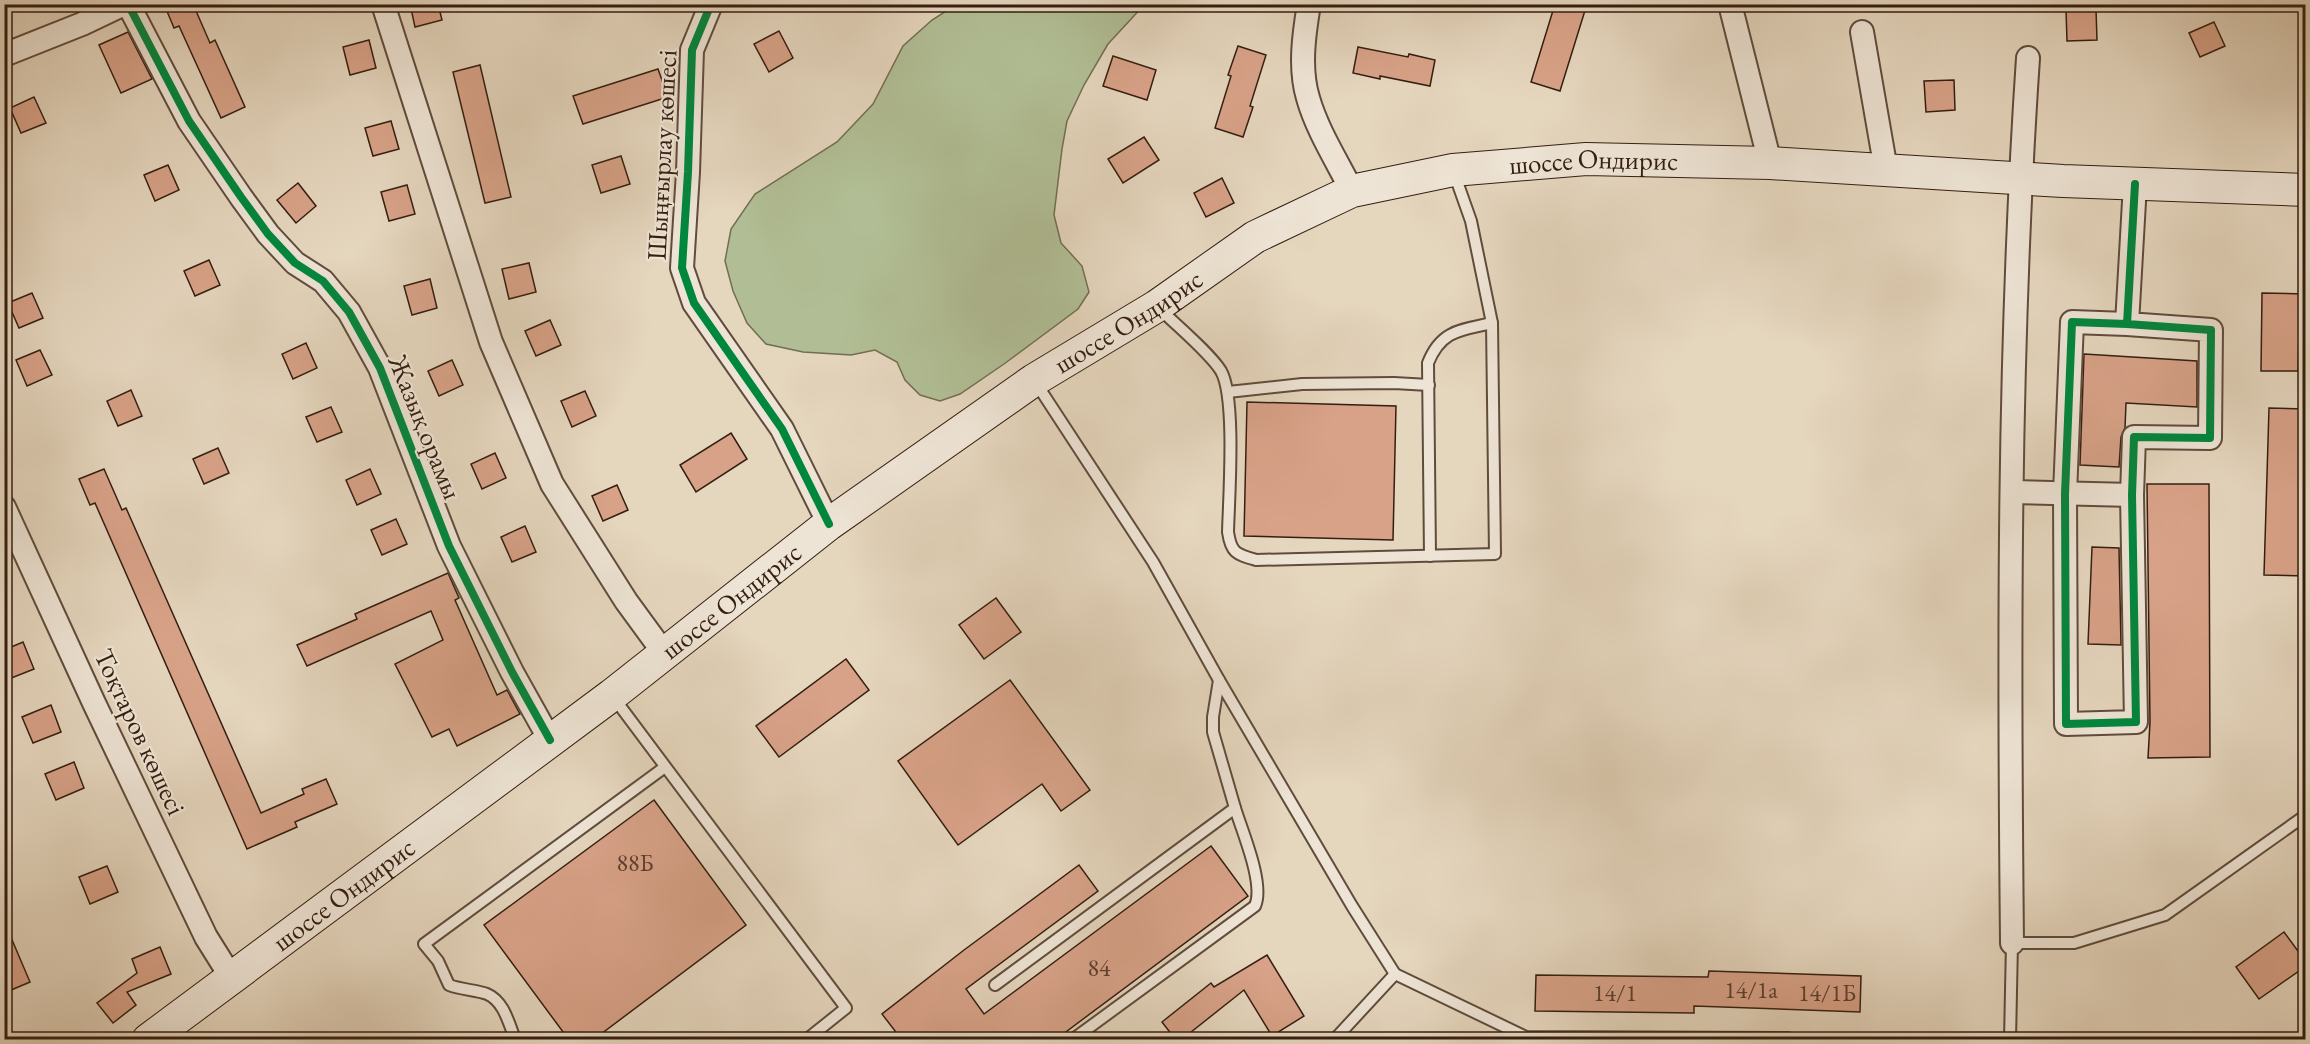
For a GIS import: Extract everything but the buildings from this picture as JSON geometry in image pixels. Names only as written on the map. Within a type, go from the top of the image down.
[{"type":"main road","name":"шоссе Ондирис","points":[[148,1040],[612,695],[829,524],[1034,380],[1157,306],[1255,237],[1352,191],[1453,170],[1586,159],[1770,163],[2135,184],[2306,190]]},
{"type":"street","name":"Жазық орамы","points":[[4,55],[126,4],[189,121],[241,197],[268,234],[295,262],[323,281],[349,312],[380,368],[449,546],[512,672],[550,740]]},
{"type":"street","points":[[383,4],[491,342],[547,474],[584,538],[664,653]]},
{"type":"street","name":"Шыңғырлау көшесі","points":[[711,4],[692,50],[682,268],[694,303],[782,429],[829,524]]},
{"type":"street","points":[[1309,4],[1304,32],[1303,60],[1307,96],[1352,191]]},
{"type":"street","points":[[1730,4],[1770,163]]},
{"type":"street","points":[[1862,32],[1886,170]]},
{"type":"street","points":[[2012,944],[2012,492],[2020,178],[2028,58]]},
{"type":"street","points":[[2127,324],[2135,184]]},
{"type":"street","points":[[2072,322],[2127,324],[2211,330],[2210,438],[2134,437],[2132,495],[2136,722],[2066,724],[2065,494],[2072,322]]},
{"type":"street","points":[[2012,492],[2132,495]]},
{"type":"street","name":"Тоқтаров көшесі","points":[[4,507],[94,703],[206,937],[231,977]]},
{"type":"lane","points":[[1157,306],[1218,366],[1228,392],[1228,532],[1230,545],[1238,555],[1256,560],[1495,554],[1492,322],[1471,221],[1453,170]]},
{"type":"lane","points":[[1430,556],[1428,363],[1434,348],[1447,334],[1492,322]]},
{"type":"lane","points":[[1034,380],[1153,562],[1219,680],[1352,906],[1395,974],[1526,1036],[1788,1038]]},
{"type":"lane","points":[[1228,392],[1302,384],[1429,385]]},
{"type":"lane","points":[[1072,1040],[1255,906],[1259,892],[1256,879],[1213,732],[1219,680]]},
{"type":"lane","points":[[612,695],[846,1008],[806,1040]]},
{"type":"lane","points":[[515,1039],[502,1007],[488,994],[462,990],[449,985],[438,961],[424,944],[665,767]]},
{"type":"lane","points":[[994,985],[1235,808]]},
{"type":"lane","points":[[2010,1040],[2012,944],[2074,944],[2165,915],[2306,815]]},
{"type":"lane","points":[[1334,1040],[1395,974]]},
{"type":"green space","points":[[957,4],[1144,5],[1108,44],[1084,85],[1067,121],[1054,215],[1061,243],[1082,266],[1089,292],[1078,309],[1004,364],[960,394],[940,401],[920,395],[905,380],[897,362],[875,350],[851,355],[803,352],[766,344],[747,323],[733,291],[725,261],[731,229],[755,194],[837,142],[873,104],[903,46],[932,20]]},
{"type":"cycle path","points":[[128,4],[189,121],[241,197],[268,234],[295,263],[323,281],[349,312],[380,368],[449,546],[512,672],[550,740]]},
{"type":"cycle path","points":[[711,4],[692,50],[682,268],[694,303],[782,429],[829,524]]},
{"type":"cycle path","points":[[2127,324],[2211,330],[2210,438],[2134,437],[2132,495],[2136,722],[2066,724],[2065,494],[2072,322],[2127,324],[2135,184]]}]
